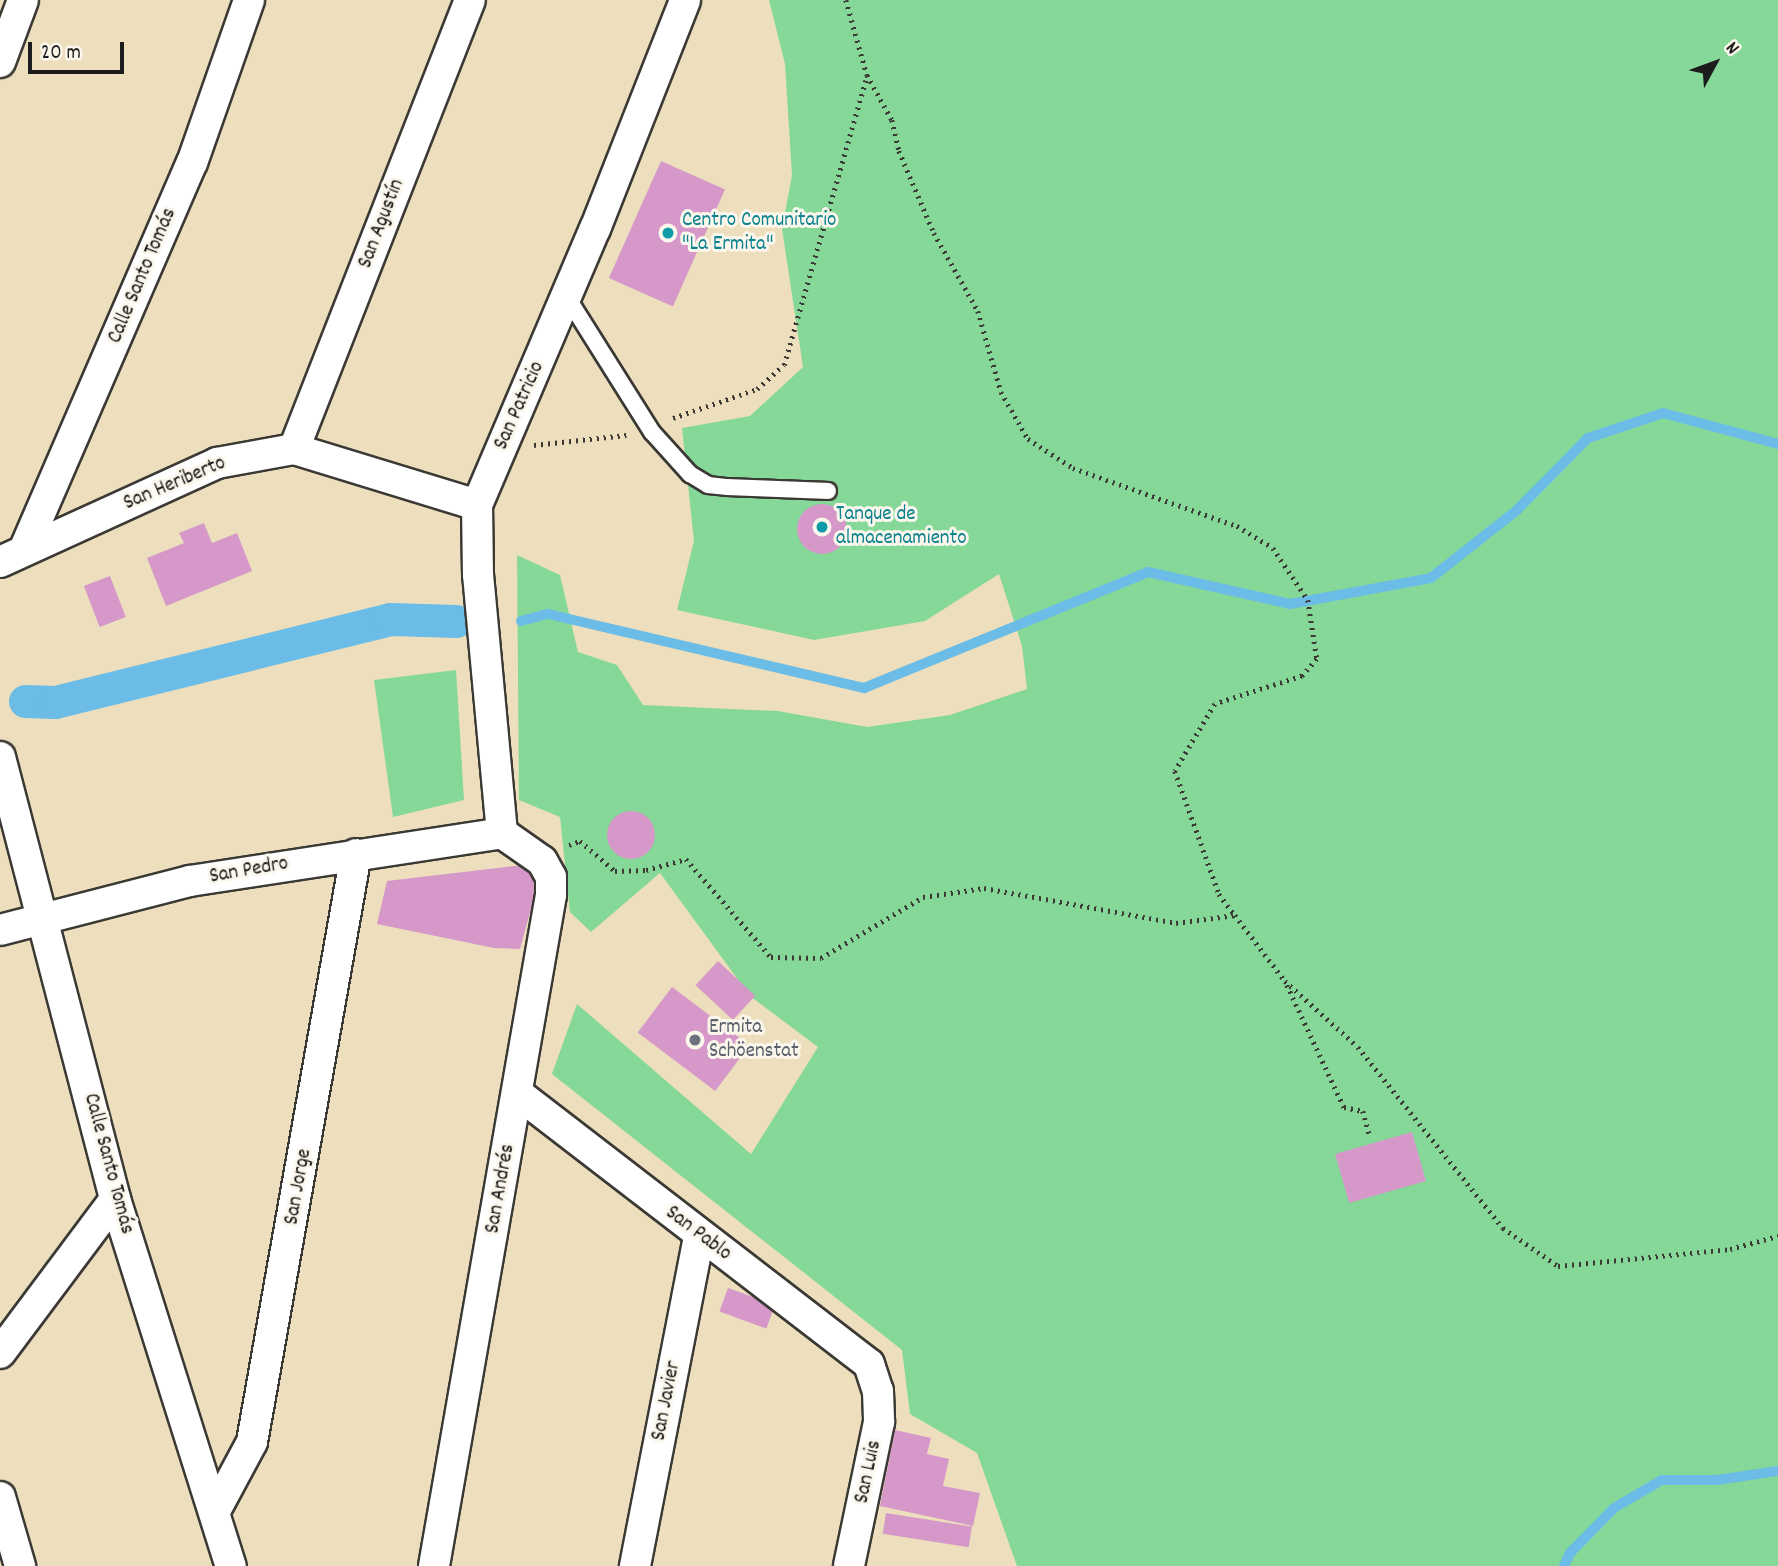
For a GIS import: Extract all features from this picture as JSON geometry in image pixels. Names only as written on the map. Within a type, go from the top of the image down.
[{"type":"street","points":[[0,62],[23,0]]},
{"type":"street","name":"Calle Santo Tomás","points":[[13,555],[191,163],[249,0]]},
{"type":"street","name":"San Agustín","points":[[294,449],[470,0]]},
{"type":"street","name":"San Patricio","points":[[502,834],[478,575],[477,505],[567,297],[685,0]]},
{"type":"street","name":"San Heriberto","points":[[13,555],[217,463],[294,449],[477,505]]},
{"type":"street","name":"Calle Santo Tomás","points":[[0,757],[115,1199],[231,1566]]},
{"type":"street","points":[[502,834],[542,861]]},
{"type":"street","name":"San Pedro","points":[[0,930],[190,881],[356,853],[502,834]]},
{"type":"street","name":"San Jorge","points":[[215,1511],[252,1442],[356,853]]},
{"type":"street","name":"San Andrés","points":[[434,1566],[551,895],[551,877],[542,861]]},
{"type":"street","name":"San Pablo","points":[[517,1093],[699,1237],[860,1353],[875,1377]]},
{"type":"street","points":[[0,1353],[115,1199]]},
{"type":"street","name":"San Javier","points":[[635,1566],[699,1237]]},
{"type":"street","name":"San Luis","points":[[849,1566],[879,1422],[875,1377]]},
{"type":"street","points":[[0,1497],[20,1566]]},
{"type":"lane","points":[[567,297],[652,432],[678,464],[708,485],[828,491]]},
{"type":"path","points":[[846,0],[867,75],[892,120],[899,151],[934,233],[978,311],[1001,392],[1028,439],[1073,468],[1237,526],[1273,548],[1308,600],[1317,659],[1302,676],[1214,704],[1175,771],[1219,894],[1285,981],[1358,1047],[1503,1228],[1558,1266],[1730,1249],[1778,1236]]},
{"type":"path","points":[[502,449],[652,432],[680,414],[757,389],[784,365],[867,75]]},
{"type":"path","points":[[542,861],[580,841],[615,871],[646,870],[686,859],[771,957],[821,958],[923,897],[984,888],[1176,923],[1235,915]]},
{"type":"path","points":[[1285,981],[1344,1107],[1363,1111],[1370,1137]]},
{"type":"green space","points":[[769,0],[1778,0],[1778,1566],[1017,1566],[977,1453],[910,1414],[902,1350],[552,1074],[577,1004],[751,1154],[818,1047],[750,996],[660,873],[591,932],[570,912],[560,817],[519,800],[517,555],[560,575],[578,652],[617,665],[643,705],[778,711],[867,727],[950,715],[1027,689],[1022,646],[999,574],[925,621],[814,640],[677,610],[694,541],[682,428],[750,416],[803,367],[782,229],[792,175],[785,64]]},
{"type":"green space","points":[[456,670],[464,800],[393,817],[374,680]]},
{"type":"building","name":"Centro Comunitario \"La Ermita\"","points":[[661,161],[725,189],[673,306],[609,278]]},
{"type":"building","name":"Tanque de almacenamiento","points":[[822,504],[839,512],[847,529],[839,546],[822,554],[805,546],[797,529],[805,512]]},
{"type":"building","points":[[204,523],[212,543],[237,533],[252,571],[166,606],[147,558],[184,543],[179,533]]},
{"type":"building","points":[[110,576],[126,617],[100,627],[84,586]]},
{"type":"building","points":[[631,811],[648,818],[655,835],[648,852],[631,859],[614,852],[607,835],[614,818]]},
{"type":"building","points":[[523,865],[539,879],[520,949],[494,948],[377,924],[387,881]]},
{"type":"building","points":[[718,961],[755,996],[733,1020],[695,985]]},
{"type":"building","name":"Ermita Schöenstat","points":[[672,987],[749,1045],[715,1091],[638,1033]]},
{"type":"building","points":[[1412,1132],[1426,1181],[1349,1203],[1335,1154]]},
{"type":"building","points":[[728,1288],[775,1305],[766,1329],[719,1311]]},
{"type":"building","points":[[895,1430],[931,1438],[927,1454],[949,1459],[943,1486],[980,1493],[973,1526],[880,1506]]},
{"type":"building","points":[[886,1513],[972,1527],[969,1547],[883,1534]]},
{"type":"waterway","points":[[521,621],[548,614],[864,688],[1148,572],[1290,604],[1431,578],[1517,510],[1588,438],[1663,413],[1778,444]]},
{"type":"waterway","points":[[25,701],[55,702],[390,619],[456,621]]},
{"type":"waterway","points":[[1564,1566],[1570,1553],[1614,1508],[1662,1480],[1717,1480],[1778,1471]]},
{"type":"place","name":"Centro Comunitario \"La Ermita\"","points":[[668,233]]},
{"type":"place","name":"Tanque de almacenamiento","points":[[822,527]]},
{"type":"place","name":"Ermita Schöenstat","points":[[695,1040]]}]
